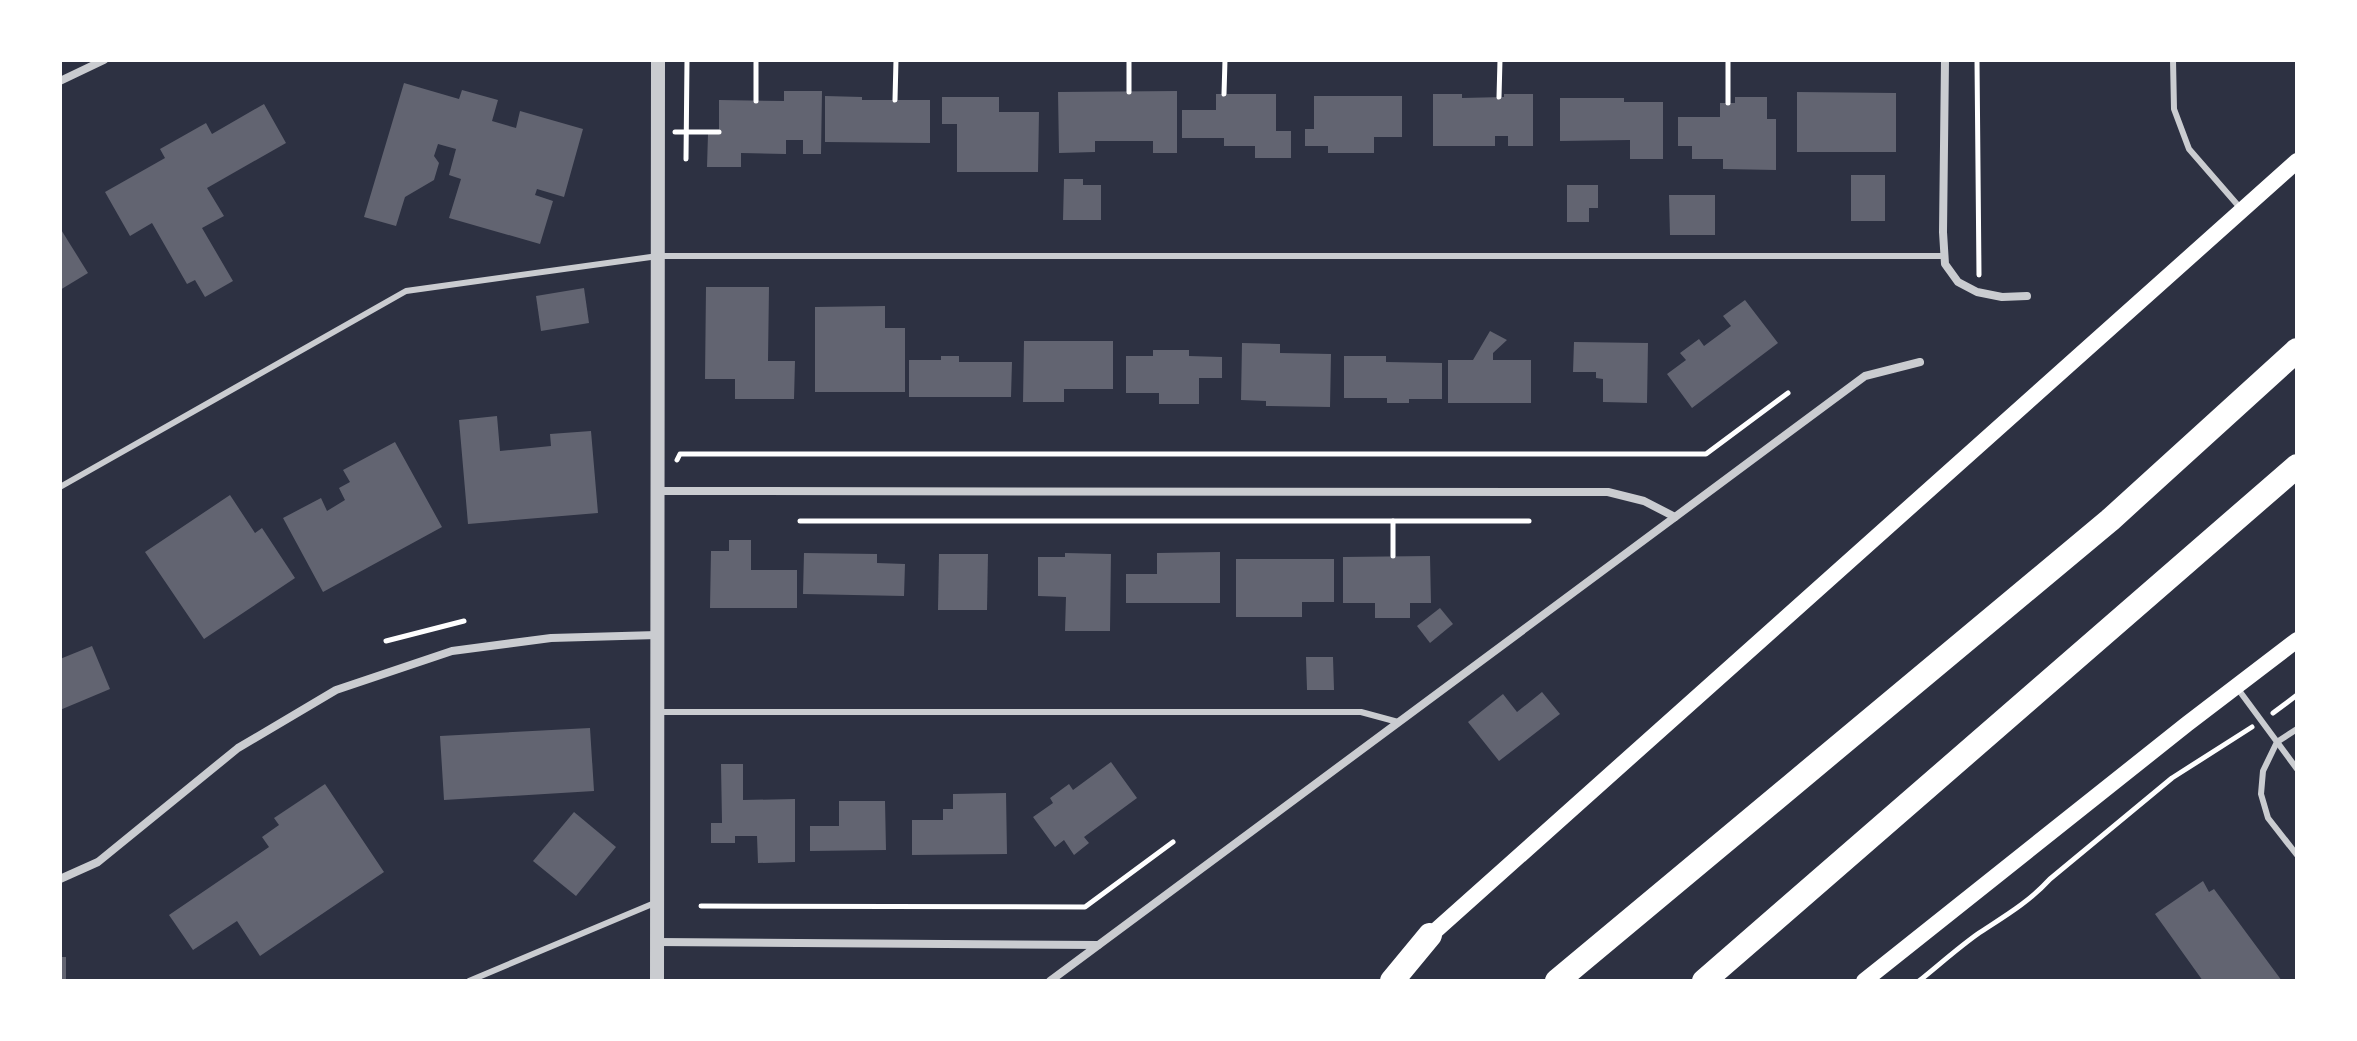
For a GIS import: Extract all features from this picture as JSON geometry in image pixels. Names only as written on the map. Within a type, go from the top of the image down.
[{"type":"highway","points":[[1557,981],[2110,520],[2293,352]]},
{"type":"highway","points":[[1704,981],[2297,466]]},
{"type":"highway","points":[[2200,550],[2297,486]]},
{"type":"highway","points":[[1392,981],[1430,935]]},
{"type":"main road","points":[[1379,981],[2297,161]]},
{"type":"main road","points":[[1864,981],[2297,640]]},
{"type":"street","points":[[60,81],[104,60]]},
{"type":"street","points":[[657,981],[658,60]]},
{"type":"street","points":[[1945,60],[1945,264],[1958,282],[1980,292],[2002,297],[2027,296]]},
{"type":"street","points":[[1050,981],[1865,376],[1920,362]]},
{"type":"street","points":[[658,491],[1608,492],[1644,501],[1675,517]]},
{"type":"street","points":[[60,879],[98,862],[238,748],[336,690],[452,651],[551,638],[657,635]]},
{"type":"street","points":[[657,942],[1098,945]]},
{"type":"lane","points":[[2173,60],[2174,109],[2189,149],[2243,211]]},
{"type":"lane","points":[[60,487],[406,291],[658,256],[1945,256]]},
{"type":"lane","points":[[2236,686],[2297,769]]},
{"type":"lane","points":[[657,712],[1361,712],[1398,722]]},
{"type":"lane","points":[[2297,729],[2277,742],[2263,771],[2261,794],[2268,818],[2297,855]]},
{"type":"lane","points":[[469,981],[657,902]]},
{"type":"path","points":[[686,159],[687,60]]},
{"type":"path","points":[[756,60],[756,101]]},
{"type":"path","points":[[895,100],[896,60]]},
{"type":"path","points":[[1129,60],[1129,92]]},
{"type":"path","points":[[1224,94],[1225,60]]},
{"type":"path","points":[[1499,97],[1500,60]]},
{"type":"path","points":[[1728,60],[1728,103]]},
{"type":"path","points":[[1977,60],[1980,292]]},
{"type":"path","points":[[658,132],[719,132]]},
{"type":"path","points":[[658,491],[680,454],[1706,454],[1788,393]]},
{"type":"path","points":[[800,521],[1529,521]]},
{"type":"path","points":[[1393,521],[1393,556]]},
{"type":"path","points":[[386,641],[464,621]]},
{"type":"path","points":[[1919,981],[2037,893],[2172,778],[2297,695]]},
{"type":"path","points":[[701,906],[1085,907],[1173,842]]},
{"type":"building","points":[[404,83],[459,99],[462,90],[498,100],[492,121],[516,128],[520,111],[583,129],[564,197],[537,189],[535,195],[553,201],[540,244],[449,218],[461,179],[449,175],[456,149],[438,144],[434,156],[439,163],[434,180],[405,197],[396,226],[364,217]]},
{"type":"building","points":[[784,91],[822,91],[821,154],[803,154],[803,140],[786,140],[786,154],[741,153],[741,167],[707,167],[708,134],[719,134],[719,100],[784,101]]},
{"type":"building","points":[[1177,91],[1177,153],[1153,153],[1153,141],[1095,141],[1095,152],[1059,153],[1058,92]]},
{"type":"building","points":[[1797,92],[1896,93],[1896,152],[1797,152]]},
{"type":"building","points":[[1216,94],[1276,94],[1276,131],[1291,131],[1291,158],[1255,158],[1255,146],[1224,146],[1224,138],[1182,138],[1182,110],[1216,110]]},
{"type":"building","points":[[1433,94],[1462,94],[1462,98],[1533,94],[1533,146],[1508,146],[1508,136],[1495,136],[1495,146],[1433,146]]},
{"type":"building","points":[[825,96],[862,97],[862,100],[930,100],[930,143],[825,142]]},
{"type":"building","points":[[1314,96],[1402,96],[1402,137],[1374,137],[1374,153],[1328,153],[1328,146],[1305,146],[1305,129],[1314,129]]},
{"type":"building","points":[[942,97],[999,97],[999,112],[1039,112],[1038,172],[957,172],[957,124],[942,124]]},
{"type":"building","points":[[1735,97],[1767,97],[1767,119],[1776,119],[1776,170],[1723,169],[1723,159],[1692,159],[1692,146],[1678,146],[1678,117],[1720,117],[1720,103],[1735,103]]},
{"type":"building","points":[[1560,98],[1624,98],[1624,102],[1663,102],[1663,159],[1630,159],[1630,140],[1560,141]]},
{"type":"building","points":[[264,104],[286,143],[207,188],[224,216],[202,228],[233,281],[205,297],[195,280],[187,284],[152,223],[130,236],[105,192],[165,158],[160,149],[206,123],[212,134]]},
{"type":"building","points":[[1851,175],[1885,175],[1885,221],[1851,221]]},
{"type":"building","points":[[1064,179],[1083,179],[1083,185],[1101,185],[1101,220],[1063,220]]},
{"type":"building","points":[[1567,185],[1598,185],[1598,208],[1589,208],[1589,222],[1567,222]]},
{"type":"building","points":[[1669,195],[1715,195],[1715,235],[1670,235]]},
{"type":"building","points":[[60,228],[88,273],[60,290]]},
{"type":"building","points":[[706,287],[769,287],[768,361],[795,361],[794,399],[735,399],[735,379],[705,379]]},
{"type":"building","points":[[584,288],[589,323],[541,331],[536,296]]},
{"type":"building","points":[[1745,300],[1778,343],[1692,408],[1667,374],[1686,360],[1680,353],[1699,339],[1704,346],[1731,326],[1723,316]]},
{"type":"building","points":[[885,306],[885,328],[905,328],[905,392],[815,392],[815,307]]},
{"type":"building","points":[[1490,331],[1507,340],[1493,353],[1493,360],[1531,360],[1531,403],[1448,403],[1448,360],[1473,360]]},
{"type":"building","points":[[1024,341],[1113,341],[1113,389],[1064,389],[1064,402],[1023,402]]},
{"type":"building","points":[[1574,342],[1648,343],[1647,403],[1603,402],[1603,379],[1596,378],[1596,372],[1573,372]]},
{"type":"building","points":[[1242,343],[1280,344],[1280,353],[1331,354],[1330,407],[1266,406],[1266,401],[1241,400]]},
{"type":"building","points":[[1153,350],[1189,350],[1189,356],[1222,357],[1222,378],[1199,378],[1199,404],[1159,404],[1159,393],[1126,393],[1126,356],[1153,356]]},
{"type":"building","points":[[941,356],[959,356],[959,362],[1012,362],[1011,397],[909,397],[909,360],[941,360]]},
{"type":"building","points":[[1344,356],[1386,356],[1386,362],[1442,363],[1442,399],[1387,403],[1387,398],[1344,398]]},
{"type":"building","points":[[497,416],[500,451],[551,446],[550,434],[591,431],[598,513],[468,524],[459,420]]},
{"type":"building","points":[[395,442],[442,527],[323,592],[283,518],[321,498],[327,511],[345,500],[339,488],[350,482],[343,470]]},
{"type":"building","points":[[230,495],[255,533],[262,528],[295,578],[204,639],[145,552]]},
{"type":"building","points":[[729,540],[751,540],[751,570],[797,570],[797,608],[710,608],[711,551],[729,551]]},
{"type":"building","points":[[1220,552],[1220,603],[1126,603],[1126,574],[1157,574],[1157,553]]},
{"type":"building","points":[[804,553],[877,554],[877,563],[905,564],[904,596],[803,594]]},
{"type":"building","points":[[1065,553],[1111,554],[1110,631],[1065,631],[1066,597],[1038,596],[1038,557],[1065,557]]},
{"type":"building","points":[[939,554],[988,554],[987,610],[938,610]]},
{"type":"building","points":[[1430,556],[1431,603],[1410,603],[1410,618],[1375,618],[1375,603],[1343,603],[1343,557]]},
{"type":"building","points":[[1236,559],[1334,559],[1334,602],[1302,602],[1302,617],[1236,617]]},
{"type":"building","points":[[1440,608],[1453,624],[1430,643],[1417,626]]},
{"type":"building","points":[[92,646],[110,689],[60,710],[60,659]]},
{"type":"building","points":[[1306,657],[1333,657],[1334,690],[1307,690]]},
{"type":"building","points":[[1542,692],[1560,714],[1499,761],[1468,722],[1503,694],[1517,712]]},
{"type":"building","points":[[590,728],[594,791],[444,800],[440,736]]},
{"type":"building","points":[[1111,762],[1137,798],[1084,837],[1089,843],[1074,855],[1064,840],[1055,847],[1033,817],[1053,803],[1050,798],[1069,784],[1073,790]]},
{"type":"building","points":[[721,764],[743,764],[743,800],[795,799],[795,862],[758,863],[757,836],[735,836],[735,843],[711,843],[711,823],[722,823]]},
{"type":"building","points":[[325,784],[384,872],[260,956],[237,921],[193,950],[169,915],[269,847],[262,837],[279,825],[274,818]]},
{"type":"building","points":[[1006,793],[1007,854],[912,855],[912,820],[943,820],[943,809],[953,809],[953,794]]},
{"type":"building","points":[[839,801],[885,801],[886,850],[810,851],[810,826],[839,826]]},
{"type":"building","points":[[574,812],[616,847],[576,896],[533,861]]},
{"type":"building","points":[[2203,881],[2209,892],[2214,889],[2282,981],[2203,981],[2155,914]]},
{"type":"building","points":[[60,957],[66,957],[66,981],[60,981]]}]
